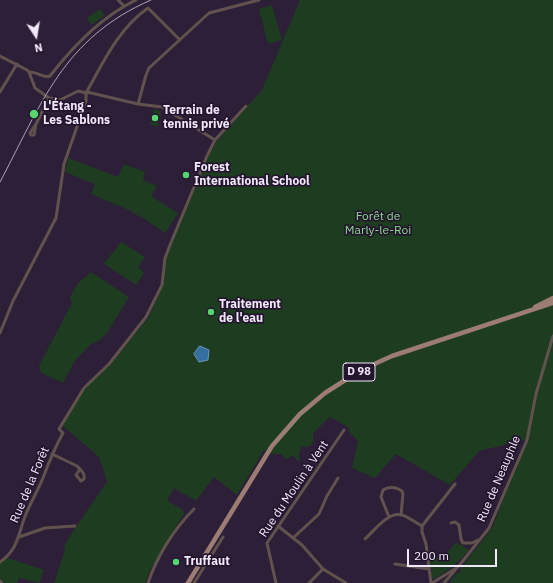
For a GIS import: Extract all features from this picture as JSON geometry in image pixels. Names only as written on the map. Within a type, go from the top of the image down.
[{"type":"main road","name":"D 98","points":[[519,314],[553,298]]},
{"type":"main road","name":"D 98","points":[[188,583],[270,450],[291,424],[318,399],[350,377],[381,361],[406,351],[553,303]]},
{"type":"street","points":[[118,0],[124,6]]},
{"type":"street","points":[[0,56],[17,64],[29,72],[45,77],[50,76],[83,38],[102,21],[124,6],[136,0]]},
{"type":"street","points":[[138,104],[149,68],[209,13],[259,0]]},
{"type":"street","points":[[0,333],[13,301],[56,218],[64,164],[86,101],[86,93],[104,60],[121,33],[138,15],[148,8],[180,40]]},
{"type":"street","points":[[0,92],[17,64]]},
{"type":"street","points":[[29,72],[35,88],[49,98],[60,100],[78,91],[138,104],[162,107],[215,140],[246,106]]},
{"type":"street","points":[[36,124],[49,98]]},
{"type":"street","name":"Rue de la Forêt","points":[[0,562],[11,552],[19,537],[25,515],[63,433],[59,429],[84,388],[109,364],[146,317],[152,307],[162,285],[165,258],[215,140]]},
{"type":"street","name":"Rue de Neauphle","points":[[431,583],[458,567],[489,528],[527,440],[536,394],[553,336]]},
{"type":"street","name":"Rue du Moulin à Vent","points":[[276,583],[267,543],[344,430]]},
{"type":"street","points":[[52,454],[66,460],[80,469]]},
{"type":"street","points":[[293,538],[319,514],[330,490],[338,478]]},
{"type":"street","points":[[431,583],[422,526],[455,484]]},
{"type":"street","points":[[389,517],[381,497],[383,490],[389,487],[402,491],[401,514]]},
{"type":"street","points":[[148,583],[168,542],[194,509]]},
{"type":"street","points":[[365,539],[389,517],[401,514],[422,526]]},
{"type":"street","points":[[450,523],[455,522],[459,525],[463,543],[472,543],[480,539]]},
{"type":"street","points":[[19,537],[45,528],[75,526]]},
{"type":"street","points":[[278,526],[302,545],[323,569],[346,583]]},
{"type":"street","points":[[194,583],[222,537]]},
{"type":"street","points":[[395,564],[429,569]]},
{"type":"street","points":[[444,583],[458,567]]},
{"type":"street","points":[[308,583],[323,569]]},
{"type":"green space","name":"Forêt de Marly-le-Roi","points":[[300,0],[553,0],[553,583],[452,583],[450,581],[457,573],[460,573],[460,569],[492,528],[526,441],[532,440],[529,439],[479,451],[450,485],[396,454],[375,478],[352,468],[358,441],[350,433],[348,427],[330,417],[313,433],[313,442],[310,446],[301,447],[299,453],[300,460],[298,461],[294,455],[286,459],[281,454],[273,454],[264,450],[237,495],[214,477],[196,501],[174,488],[167,500],[185,512],[150,570],[145,583],[54,583],[64,553],[65,544],[107,482],[99,457],[62,425],[86,387],[111,364],[148,318],[162,288],[166,258],[208,157],[217,141],[262,90]]},
{"type":"green space","points":[[272,5],[282,40],[268,44],[259,9]]},
{"type":"green space","points":[[100,9],[105,16],[91,25],[87,18]]},
{"type":"green space","name":"Terrain de tennis privé","points":[[154,109],[161,111],[157,127],[150,124]]},
{"type":"green space","points":[[68,158],[118,177],[124,164],[145,172],[143,180],[157,186],[151,196],[178,213],[165,233],[139,215],[138,216],[131,211],[91,194],[95,184],[65,172]]},
{"type":"green space","points":[[121,242],[145,257],[138,267],[144,273],[136,285],[103,263]]},
{"type":"green space","points":[[91,272],[129,297],[107,333],[101,339],[90,345],[74,362],[63,383],[41,373],[39,366],[72,303],[70,298],[77,284]]},
{"type":"green space","points":[[456,542],[469,550],[454,566],[434,579],[432,578],[431,572],[433,570],[430,562],[441,555],[444,557]]},
{"type":"green space","points":[[8,558],[44,570],[39,583],[19,578],[17,583],[4,583],[0,579],[0,563]]},
{"type":"water","points":[[200,346],[209,350],[208,360],[199,362],[194,354]]},
{"type":"tram line","points":[[0,182],[43,101],[58,76],[75,54],[96,34],[121,16],[151,0]]},
{"type":"place","name":"L'Étang - Les Sablons","points":[[34,114]]},
{"type":"place","name":"Terrain de tennis privé","points":[[155,118]]},
{"type":"place","name":"Forest International School","points":[[186,175]]},
{"type":"place","name":"Traitement de l'eau","points":[[211,312]]},
{"type":"place","name":"Truffaut","points":[[176,562]]}]
